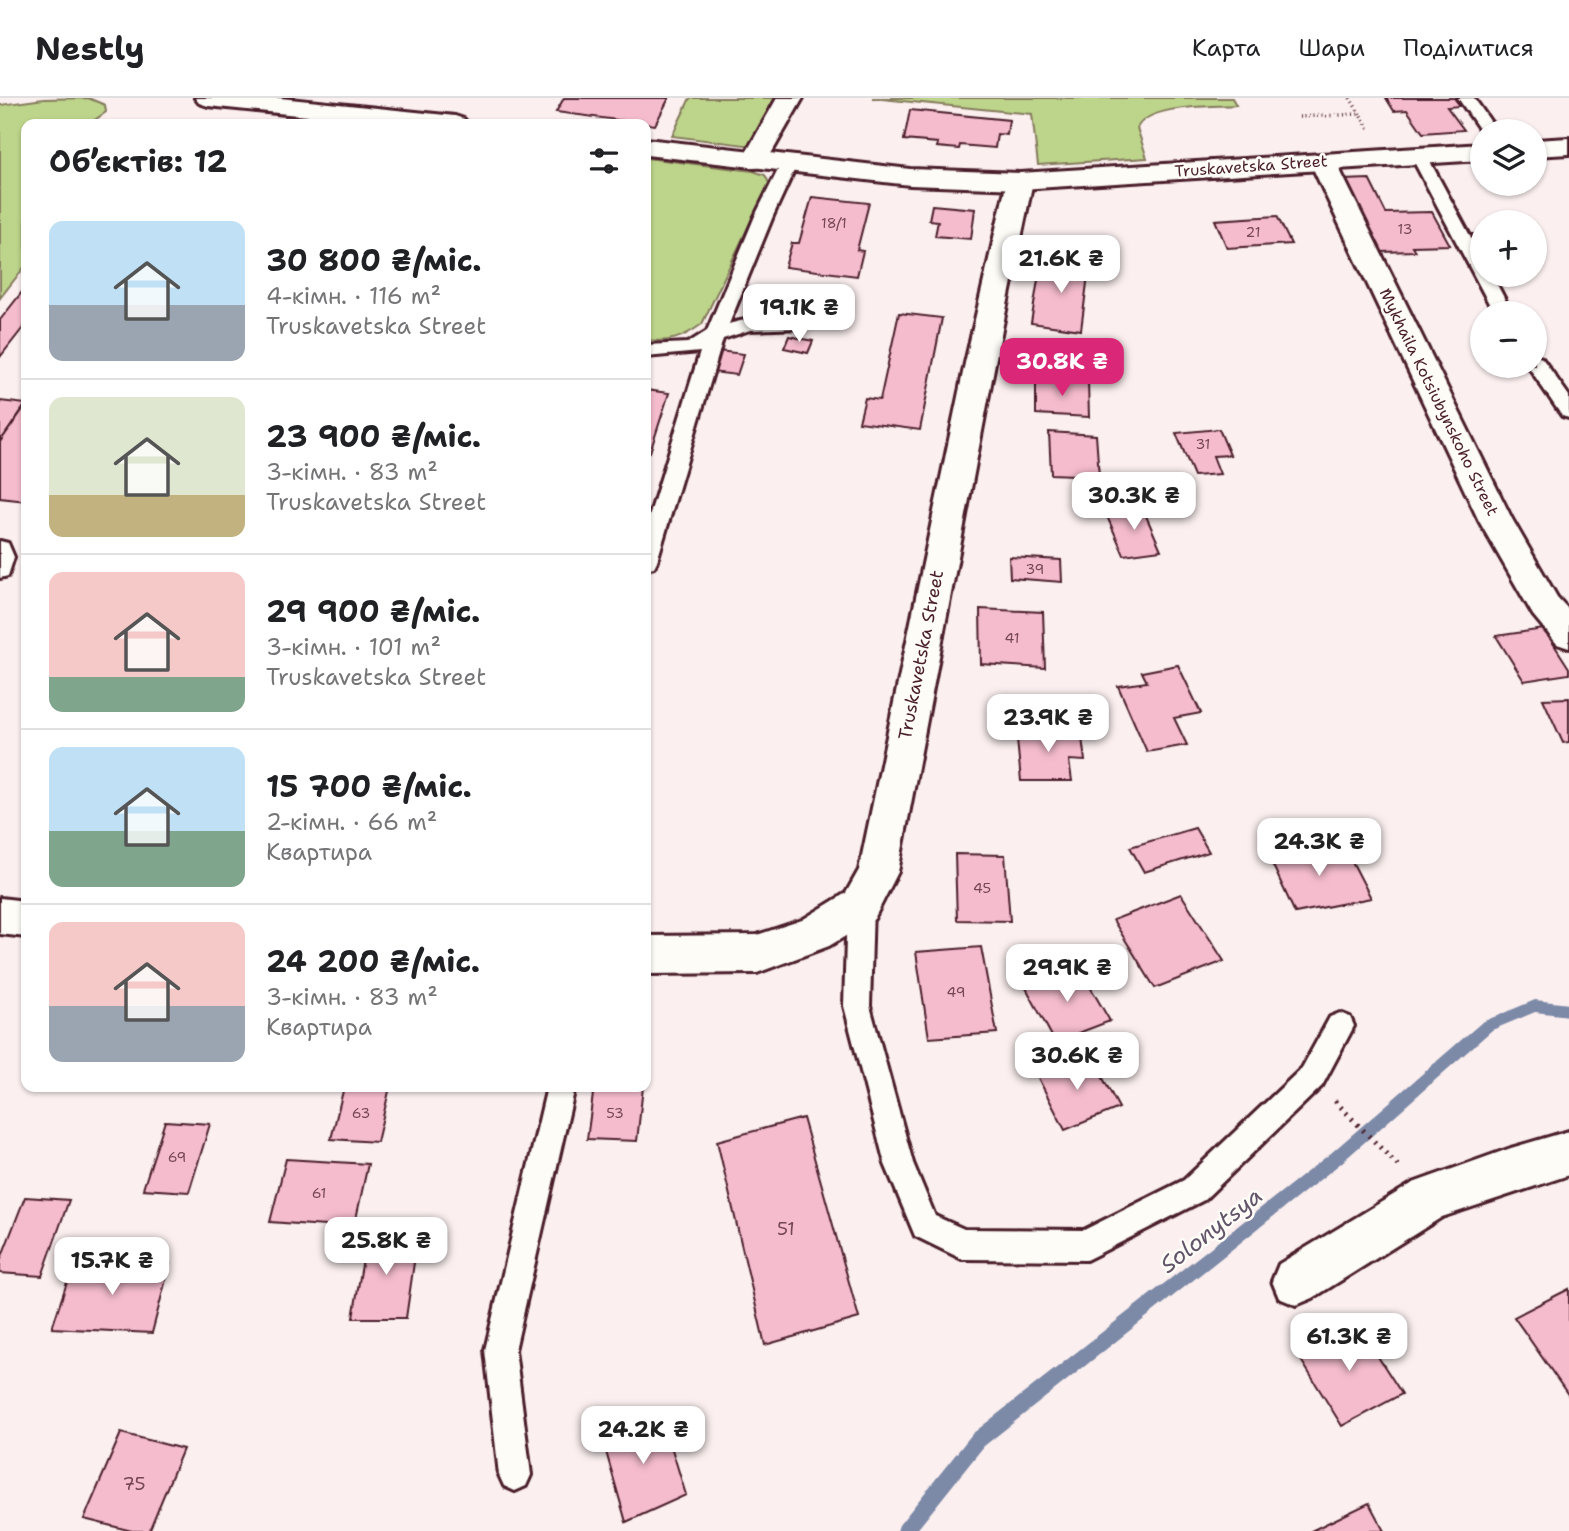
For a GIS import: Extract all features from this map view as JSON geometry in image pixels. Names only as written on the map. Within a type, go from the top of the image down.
[{"type":"street","points":[[208,98],[394,119]]},
{"type":"street","points":[[755,160],[790,98]]},
{"type":"street","points":[[1547,147],[1569,146]]},
{"type":"street","name":"Truskavetska Street","points":[[651,148],[911,177],[1020,181],[1470,153]]},
{"type":"street","name":"Mykhaila Kotsiubynskoho Street","points":[[1323,162],[1496,521],[1545,607],[1569,635]]},
{"type":"street","name":"Truskavetska Street","points":[[860,906],[878,872],[980,363],[1020,181]]},
{"type":"street","points":[[651,955],[757,954],[815,933],[860,906]]},
{"type":"street","points":[[0,916],[21,918]]},
{"type":"street","points":[[1296,1281],[1429,1199],[1569,1153]]},
{"type":"lane","points":[[1466,98],[1481,119]]},
{"type":"lane","points":[[1419,156],[1497,301]]},
{"type":"lane","points":[[651,545],[715,335],[764,216],[789,164]]},
{"type":"lane","points":[[651,351],[692,349],[715,335],[749,324],[802,322]]},
{"type":"lane","points":[[1546,378],[1569,411]]},
{"type":"lane","points":[[0,550],[3,557],[0,570]]},
{"type":"lane","points":[[860,906],[857,1006],[899,1164],[925,1226],[962,1244],[1086,1245],[1194,1191],[1312,1077],[1340,1026]]},
{"type":"lane","points":[[515,1475],[500,1350],[560,1092]]},
{"type":"path","points":[[1350,98],[1360,114]]},
{"type":"path","points":[[1312,1077],[1429,1199]]},
{"type":"green space","points":[[88,98],[105,105],[106,112],[96,119],[21,119],[21,271],[0,298],[0,105],[44,99]]},
{"type":"green space","points":[[690,98],[780,98],[761,147],[672,136]]},
{"type":"green space","points":[[872,98],[1232,98],[1236,105],[1182,108],[1144,120],[1137,128],[1147,158],[1038,165],[1032,114]]},
{"type":"green space","points":[[651,159],[753,171],[765,175],[769,183],[702,324],[682,336],[662,341],[651,340]]},
{"type":"building","points":[[564,98],[669,98],[655,125],[651,124],[651,119],[609,119],[556,112]]},
{"type":"building","points":[[1386,98],[1454,98],[1460,106],[1447,107],[1464,130],[1423,133],[1407,110],[1394,111]]},
{"type":"building","points":[[910,110],[1009,120],[1007,135],[997,134],[995,148],[960,145],[959,149],[937,147],[938,143],[904,140]]},
{"type":"building","points":[[1369,179],[1386,213],[1432,212],[1450,245],[1412,246],[1415,251],[1380,252],[1344,180]]},
{"type":"building","points":[[812,197],[869,203],[857,250],[863,251],[857,276],[785,267],[792,243],[799,243]]},
{"type":"building","points":[[932,205],[975,209],[971,239],[935,236],[938,221],[929,220]]},
{"type":"building","points":[[1277,216],[1291,244],[1227,248],[1215,220]]},
{"type":"building","points":[[1041,261],[1089,267],[1081,330],[1031,323]]},
{"type":"building","points":[[21,293],[21,330],[0,357],[0,320]]},
{"type":"building","points":[[899,313],[942,318],[920,430],[859,422],[865,398],[880,400]]},
{"type":"building","points":[[789,336],[813,341],[808,353],[784,348]]},
{"type":"building","points":[[718,351],[744,354],[737,375],[711,372]]},
{"type":"building","points":[[1036,379],[1088,382],[1089,417],[1036,414]]},
{"type":"building","points":[[651,391],[669,393],[651,449]]},
{"type":"building","points":[[0,401],[21,403],[21,411],[0,442]]},
{"type":"building","points":[[21,412],[21,500],[0,498],[0,442]]},
{"type":"building","points":[[1219,429],[1230,455],[1213,456],[1220,474],[1194,476],[1176,433]]},
{"type":"building","points":[[1049,432],[1096,435],[1099,476],[1051,474]]},
{"type":"building","points":[[1143,509],[1161,550],[1124,555],[1106,514]]},
{"type":"building","points":[[1009,557],[1061,560],[1062,582],[1010,578]]},
{"type":"building","points":[[980,609],[1043,612],[1045,668],[981,664]]},
{"type":"building","points":[[1544,629],[1569,668],[1569,674],[1524,681],[1496,636]]},
{"type":"building","points":[[1178,665],[1201,713],[1174,718],[1187,745],[1147,752],[1118,686],[1147,682],[1142,672]]},
{"type":"building","points":[[1569,698],[1569,742],[1563,743],[1543,699]]},
{"type":"building","points":[[1016,729],[1081,730],[1085,761],[1069,760],[1072,781],[1021,781]]},
{"type":"building","points":[[1195,828],[1209,852],[1144,872],[1130,847]]},
{"type":"building","points":[[1342,842],[1371,898],[1295,913],[1269,857]]},
{"type":"building","points":[[955,854],[1005,855],[1010,921],[957,920]]},
{"type":"building","points":[[1181,894],[1224,961],[1155,988],[1113,920]]},
{"type":"building","points":[[981,947],[997,1033],[929,1038],[916,952]]},
{"type":"building","points":[[1078,966],[1110,1021],[1055,1042],[1025,986]]},
{"type":"building","points":[[1090,1054],[1119,1108],[1065,1130],[1036,1074]]},
{"type":"building","points":[[343,1092],[389,1092],[377,1142],[331,1139]]},
{"type":"building","points":[[593,1092],[642,1092],[637,1141],[587,1139]]},
{"type":"building","points":[[803,1118],[859,1318],[765,1345],[717,1141]]},
{"type":"building","points":[[165,1121],[210,1124],[189,1192],[143,1189]]},
{"type":"building","points":[[286,1159],[368,1164],[354,1228],[270,1222]]},
{"type":"building","points":[[25,1197],[69,1200],[42,1276],[0,1273],[0,1261]]},
{"type":"building","points":[[367,1235],[418,1235],[406,1318],[353,1318]]},
{"type":"building","points":[[74,1261],[170,1264],[152,1333],[52,1328]]},
{"type":"building","points":[[1569,1289],[1569,1396],[1514,1317]]},
{"type":"building","points":[[1355,1321],[1402,1394],[1342,1426],[1296,1352]]},
{"type":"building","points":[[660,1410],[686,1495],[626,1522],[601,1434]]},
{"type":"building","points":[[121,1433],[183,1449],[149,1531],[132,1531],[84,1519]]},
{"type":"building","points":[[1369,1503],[1384,1531],[1311,1531]]},
{"type":"waterway","name":"Solonytsya","points":[[905,1531],[978,1440],[1336,1158],[1487,1026],[1535,1006],[1569,1010]]}]
